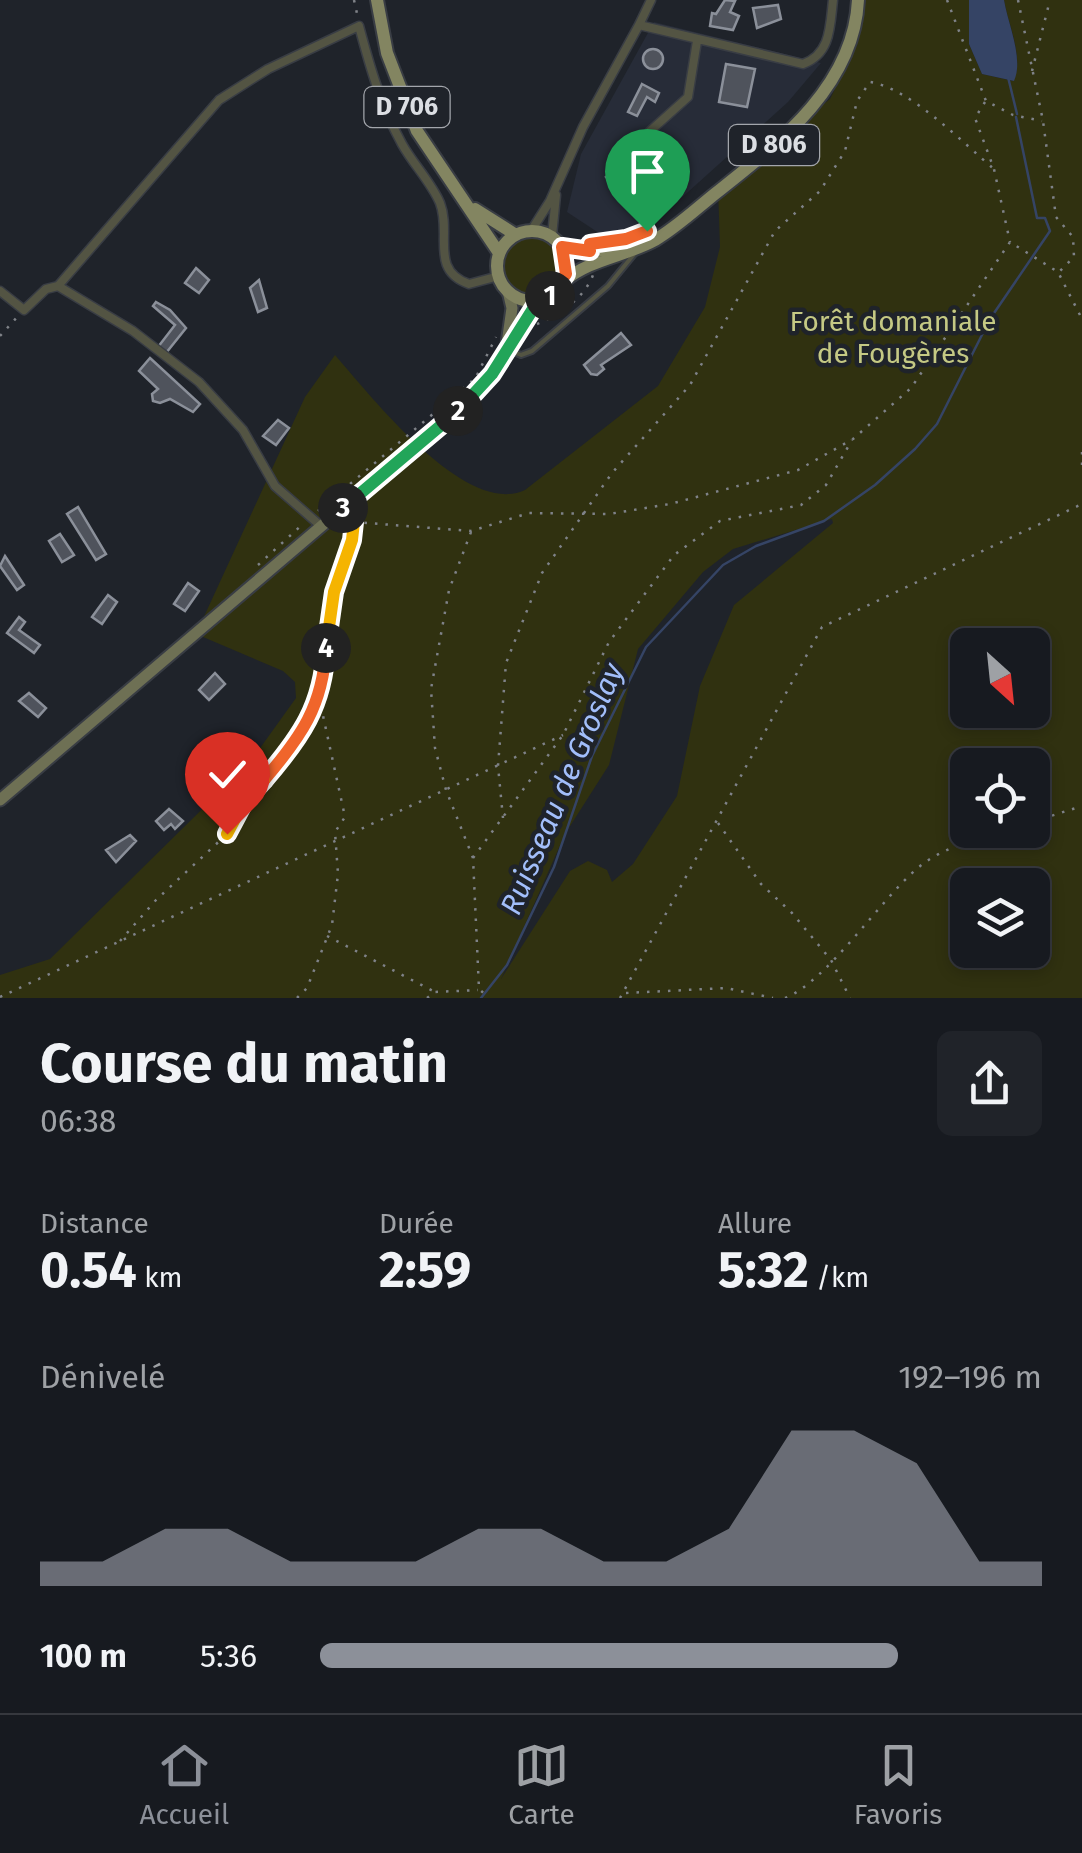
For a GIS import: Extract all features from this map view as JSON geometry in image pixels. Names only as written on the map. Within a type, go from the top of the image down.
[{"type":"main road","name":"D 706","points":[[377,0],[388,53],[417,131],[500,252]]},
{"type":"main road","name":"D 806","points":[[564,281],[584,267],[632,250],[670,230],[763,156],[808,112],[836,74],[848,49],[858,0]]},
{"type":"main road","name":"D 706","points":[[466,202],[523,233]]},
{"type":"main road","points":[[506,348],[512,308],[499,276],[500,252],[523,233],[557,242],[632,250]]},
{"type":"main road","points":[[0,800],[474,397],[538,301],[556,292],[564,281],[568,267],[557,242]]},
{"type":"main road","points":[[508,291],[521,299],[538,301]]},
{"type":"street","points":[[523,233],[558,186],[583,128],[651,0]]},
{"type":"street","points":[[640,25],[697,41],[809,63],[828,40],[832,0]]},
{"type":"street","points":[[0,291],[24,310],[46,289],[58,286],[220,100],[268,70],[359,26],[387,114],[403,147],[439,201],[445,232],[444,261],[450,274],[469,284],[499,276]]},
{"type":"street","points":[[649,132],[688,98],[697,41]]},
{"type":"street","points":[[557,242],[558,186]]},
{"type":"street","points":[[58,286],[133,331],[199,382],[243,430],[276,486],[322,527]]},
{"type":"lane","points":[[506,348],[521,355],[532,351],[608,286],[633,260],[632,250]]},
{"type":"path","points":[[354,0],[359,26]]},
{"type":"path","points":[[947,0],[986,101],[1042,122]]},
{"type":"path","points":[[1018,0],[1056,216],[1073,237],[1074,257],[1058,272]]},
{"type":"path","points":[[1032,74],[1050,0]]},
{"type":"path","points":[[503,818],[498,766],[506,663],[542,573],[583,512],[690,384],[775,231],[820,191],[845,151],[857,100],[870,82],[885,84],[994,169]]},
{"type":"path","points":[[340,510],[354,522],[472,531],[529,514],[609,514],[798,470],[853,439],[911,388],[1010,242],[994,169],[976,118],[986,101]]},
{"type":"path","points":[[1010,242],[1032,252],[1058,272],[1082,319]]},
{"type":"path","points":[[1074,246],[1082,242]]},
{"type":"path","points":[[0,336],[24,310]]},
{"type":"path","points":[[474,858],[563,736],[609,642],[674,555],[720,521],[801,505],[826,484],[853,439]]},
{"type":"path","points":[[1082,452],[1082,466]]},
{"type":"path","points":[[622,996],[822,627],[1082,504]]},
{"type":"path","points":[[120,942],[156,900],[227,834],[244,802],[300,739],[316,706],[334,592],[352,540],[354,522]]},
{"type":"path","points":[[472,531],[449,590],[431,688],[435,748],[446,790],[474,858],[479,990]]},
{"type":"path","points":[[297,998],[307,988],[332,924],[338,874],[335,832],[345,817],[322,711],[316,706]]},
{"type":"path","points":[[0,997],[563,736]]},
{"type":"path","points":[[1050,816],[1082,806]]},
{"type":"path","points":[[716,822],[731,836],[761,884],[792,913],[831,960],[850,998]]},
{"type":"path","points":[[785,998],[831,960],[921,865],[954,848]]},
{"type":"path","points":[[327,936],[435,992],[479,990],[490,998]]},
{"type":"path","points":[[622,996],[726,988],[773,998]]},
{"type":"path","points":[[428,998],[435,992]]},
{"type":"shaded area","points":[[654,22],[821,63],[788,102],[658,219],[628,235],[608,239],[567,212],[581,154]]},
{"type":"green space","name":"Forêt domaniale de Fougères","points":[[866,0],[969,0],[969,44],[982,74],[1013,81],[1016,52],[1004,0],[1082,0],[1082,998],[0,998],[0,975],[50,959],[250,762],[296,698],[295,682],[283,671],[196,634],[305,397],[335,355],[395,423],[448,470],[475,486],[501,494],[525,490],[658,386],[705,307],[720,247],[718,187],[830,99],[857,45]],"holes":[[[832,519],[833,523],[734,605],[700,686],[677,796],[633,864],[612,882],[607,870],[588,861],[570,871],[501,979],[565,834],[609,765],[638,649],[703,572],[733,549]]]},
{"type":"green space","points":[[532,238],[552,246],[560,266],[552,286],[532,294],[512,286],[504,266],[512,246]]},
{"type":"water","points":[[969,0],[1004,0],[1016,52],[1014,81],[982,74],[969,44]]},
{"type":"building","points":[[725,0],[735,1],[730,12],[739,16],[733,30],[710,26],[712,13],[716,14]]},
{"type":"building","points":[[778,5],[781,19],[757,28],[753,8]]},
{"type":"building","points":[[653,49],[663,59],[653,69],[643,59]]},
{"type":"building","points":[[726,64],[755,69],[747,107],[719,102]]},
{"type":"building","points":[[642,84],[659,93],[655,102],[647,97],[637,116],[628,112]]},
{"type":"building","points":[[628,159],[650,187],[627,205],[606,177]]},
{"type":"building","points":[[196,268],[209,280],[199,293],[185,283]]},
{"type":"building","points":[[259,280],[267,308],[258,312],[250,288]]},
{"type":"building","points":[[156,302],[170,310],[186,328],[166,353],[158,347],[175,325],[153,306]]},
{"type":"building","points":[[621,333],[631,345],[601,365],[604,369],[597,375],[591,374],[584,365]]},
{"type":"building","points":[[150,358],[200,404],[193,412],[170,399],[153,401],[152,394],[158,389],[139,371]]},
{"type":"building","points":[[278,420],[289,428],[276,445],[263,436]]},
{"type":"building","points":[[78,507],[106,554],[96,560],[67,514]]},
{"type":"building","points":[[60,534],[74,555],[62,562],[49,541]]},
{"type":"building","points":[[5,556],[24,585],[17,590],[0,566]]},
{"type":"building","points":[[188,583],[199,591],[185,611],[174,604]]},
{"type":"building","points":[[108,595],[117,602],[102,624],[92,617]]},
{"type":"building","points":[[19,617],[25,622],[19,630],[40,645],[34,653],[7,633]]},
{"type":"building","points":[[215,673],[225,684],[209,700],[199,690]]},
{"type":"building","points":[[29,693],[46,708],[38,717],[19,701]]},
{"type":"building","points":[[169,809],[183,821],[175,829],[171,824],[164,830],[156,821]]},
{"type":"building","points":[[130,835],[136,841],[116,862],[106,850]]},
{"type":"waterway","name":"Ruisseau de Groslay","points":[[1008,77],[1017,114]]},
{"type":"waterway","name":"Ruisseau de Groslay","points":[[481,998],[507,965],[554,867],[592,756],[646,647],[723,565],[756,546],[824,521],[875,485],[937,424],[990,319],[1050,231],[1045,218],[1037,218],[1016,117]]},
{"type":"route","points":[[227,834],[244,802],[300,739],[316,706],[334,592],[344,553],[352,540],[354,522],[340,510],[474,397],[538,301],[556,292],[564,281],[568,267],[562,247],[590,251],[590,244],[626,239],[647,231]]}]
